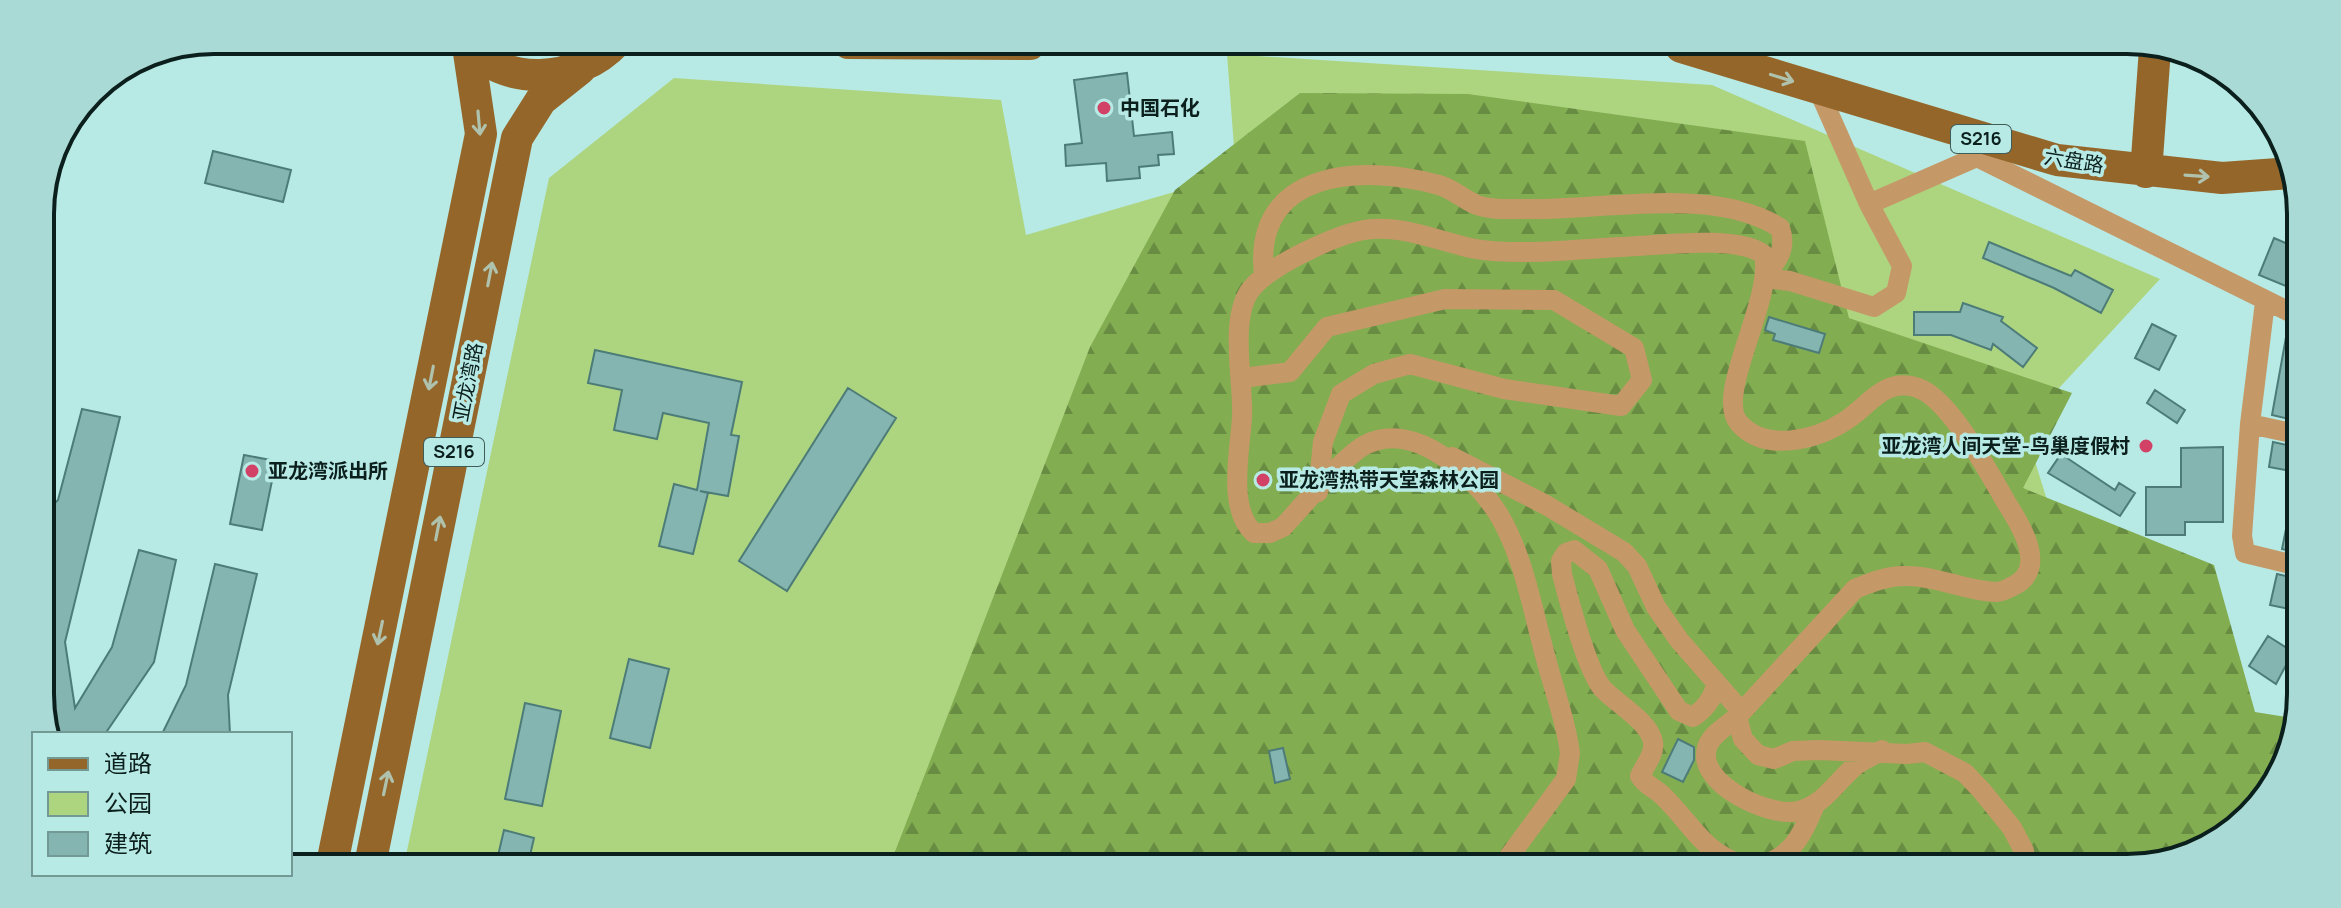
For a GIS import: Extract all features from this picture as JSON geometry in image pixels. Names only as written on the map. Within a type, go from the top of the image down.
[{"type":"main road","name":"亚龙湾路","points":[[334,854],[481,134],[469,54]]},
{"type":"main road","name":"S216","points":[[481,54],[501,69],[541,77],[580,69],[601,54]]},
{"type":"main road","name":"六盘路","points":[[1704,54],[1818,89],[1990,152],[2146,172],[2222,178],[2282,174]]},
{"type":"main road","points":[[2146,172],[2154,56]]},
{"type":"main road","name":"亚龙湾路","points":[[372,854],[517,138],[541,100],[580,69]]},
{"type":"street","points":[[1765,276],[1874,307],[1896,293],[1902,266],[1869,204],[1818,89]]},
{"type":"street","points":[[1869,204],[1990,152],[2287,311]]},
{"type":"street","points":[[1264,275],[1261,247],[1274,214],[1291,193],[1332,177],[1386,175],[1442,185],[1479,206],[1568,209],[1637,202],[1746,210],[1780,228],[1784,241],[1778,260],[1765,276]]},
{"type":"street","points":[[1815,805],[1786,813],[1744,800],[1712,773],[1705,761],[1707,745],[1739,714],[1855,589],[1871,582],[1906,576],[2000,592],[2019,583],[2031,561],[2028,543],[1993,480],[1937,401],[1918,388],[1894,386],[1872,397],[1846,421],[1797,439],[1770,441],[1754,436],[1737,422],[1731,401],[1734,378],[1751,340],[1765,276],[1764,255],[1755,247],[1477,249],[1414,231],[1366,230],[1336,238],[1264,275],[1249,291],[1236,355],[1242,378],[1239,503],[1243,524],[1254,533],[1270,533],[1283,527],[1365,445],[1397,438],[1422,443],[1512,486],[1624,552],[1637,566],[1667,624],[1739,714],[1743,739],[1758,755],[1774,759],[1793,751],[1925,752],[1965,773],[1998,809],[2021,842],[2023,854]]},
{"type":"street","points":[[1242,378],[1290,372],[1327,327],[1445,299],[1554,300],[1634,348],[1642,380],[1621,406],[1504,389],[1410,364],[1374,374],[1341,394],[1323,442],[1318,492]]},
{"type":"street","points":[[2265,302],[2250,424],[2242,536],[2245,553],[2287,563]]},
{"type":"street","points":[[2250,424],[2287,432]]},
{"type":"street","points":[[1422,443],[1446,459],[1499,515],[1531,597],[1566,732],[1570,753],[1566,779],[1511,854]]},
{"type":"street","points":[[1716,686],[1708,705],[1701,712],[1693,717],[1679,711],[1625,630],[1598,569],[1574,550],[1566,553],[1561,561],[1562,574],[1596,681],[1620,708],[1637,717],[1653,740],[1652,755],[1640,776],[1661,794],[1685,825],[1719,854]]},
{"type":"street","points":[[1787,854],[1799,840],[1815,805],[1855,766],[1882,750]]},
{"type":"green space","name":"亚龙湾热带天堂森林公园","points":[[1227,54],[1712,85],[2160,279],[2024,426],[2058,535],[2226,820],[2188,842],[2137,854],[406,854],[549,178],[674,78],[1001,100],[1026,235],[1236,174]]},
{"type":"green space","name":"亚龙湾热带天堂森林公园","points":[[1300,93],[1468,94],[1805,141],[1849,318],[2072,393],[2023,488],[2214,565],[2255,712],[2285,717],[2279,745],[2266,774],[2240,807],[2207,833],[2168,849],[2137,854],[894,854],[1090,347],[1175,190]]},
{"type":"building","points":[[1127,73],[1134,136],[1172,132],[1174,154],[1158,155],[1159,165],[1139,167],[1140,178],[1107,181],[1106,163],[1066,166],[1065,145],[1082,143],[1074,80]]},
{"type":"building","points":[[213,151],[291,170],[283,202],[205,183]]},
{"type":"building","points":[[2274,238],[2287,244],[2287,286],[2259,275]]},
{"type":"building","points":[[1989,242],[2071,276],[2075,270],[2113,290],[2101,313],[2054,288],[1983,258]]},
{"type":"building","points":[[1963,303],[2003,317],[2001,321],[2037,348],[2023,367],[1993,344],[1991,350],[1951,335],[1914,335],[1914,312],[1960,312]]},
{"type":"building","points":[[1769,317],[1825,334],[1819,353],[1773,340],[1775,334],[1765,330]]},
{"type":"building","points":[[2152,324],[2176,336],[2159,370],[2135,358]]},
{"type":"building","points":[[2287,332],[2287,419],[2272,415]]},
{"type":"building","points":[[595,350],[742,382],[731,435],[739,436],[728,496],[700,491],[708,493],[693,554],[659,546],[674,484],[697,490],[709,423],[663,413],[657,439],[614,430],[622,390],[588,383]]},
{"type":"building","points":[[848,388],[896,418],[787,591],[739,561]]},
{"type":"building","points":[[2155,390],[2185,410],[2177,423],[2147,403]]},
{"type":"building","points":[[82,409],[120,417],[65,642],[75,708],[112,647],[139,550],[176,560],[154,662],[106,732],[59,732],[57,725],[54,704],[54,504],[58,500]]},
{"type":"building","points":[[2273,442],[2287,445],[2287,470],[2269,467]]},
{"type":"building","points":[[2223,447],[2223,522],[2185,522],[2185,535],[2146,535],[2146,487],[2181,487],[2181,448]]},
{"type":"building","points":[[2061,454],[2115,490],[2119,483],[2135,493],[2120,516],[2048,473]]},
{"type":"building","points":[[244,455],[276,461],[262,530],[230,524]]},
{"type":"building","points":[[2287,524],[2287,550],[2282,549]]},
{"type":"building","points":[[215,564],[257,574],[228,695],[230,732],[163,732],[186,685]]},
{"type":"building","points":[[2277,574],[2287,576],[2287,609],[2270,605]]},
{"type":"building","points":[[2268,636],[2287,648],[2287,663],[2276,684],[2249,666]]},
{"type":"building","points":[[629,659],[669,669],[650,748],[610,738]]},
{"type":"building","points":[[525,703],[561,711],[542,806],[505,799]]},
{"type":"building","points":[[1678,739],[1694,747],[1694,760],[1683,782],[1662,772]]},
{"type":"building","points":[[1283,748],[1290,779],[1275,783],[1269,751]]},
{"type":"building","points":[[504,830],[534,838],[530,854],[498,854]]},
{"type":"place","name":"中国石化","points":[[1104,108]]},
{"type":"place","name":"亚龙湾人间天堂-鸟巢度假村","points":[[2146,446]]},
{"type":"place","name":"亚龙湾派出所","points":[[252,471]]},
{"type":"place","name":"亚龙湾热带天堂森林公园","points":[[1263,480]]}]
